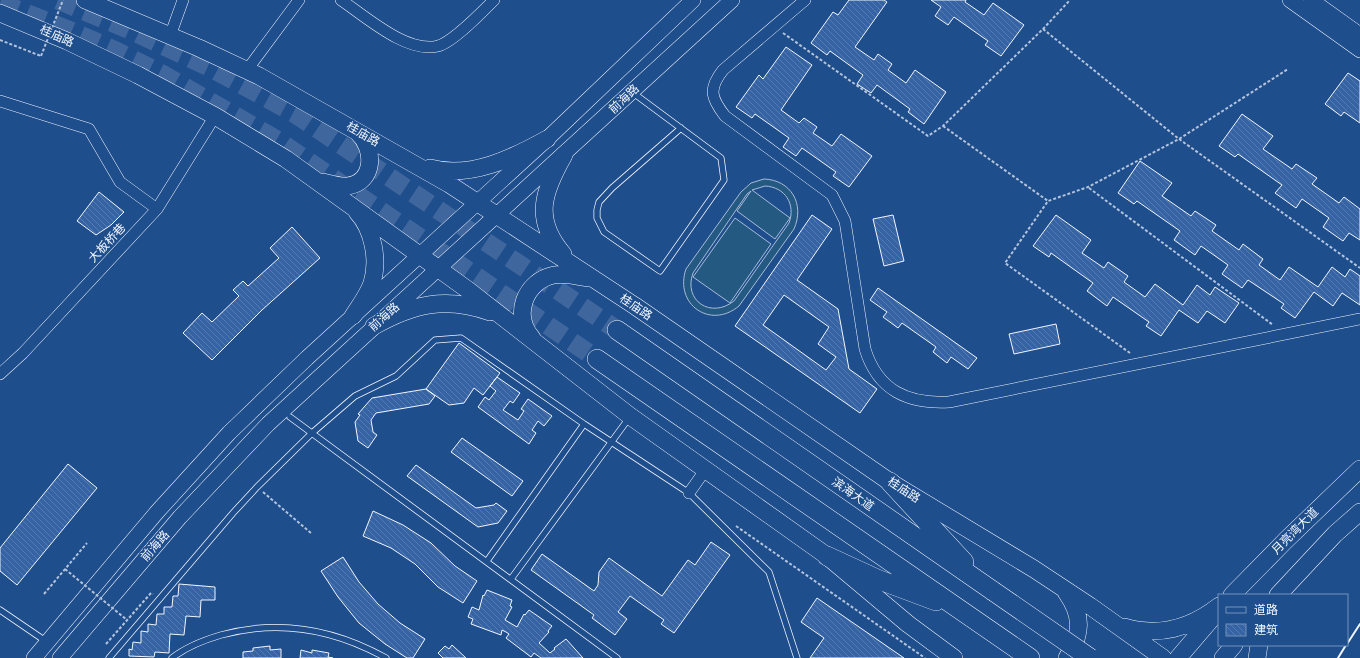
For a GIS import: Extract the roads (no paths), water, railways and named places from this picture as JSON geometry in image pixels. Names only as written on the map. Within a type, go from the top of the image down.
[{"type":"highway","name":"滨海大道","points":[[617,330],[1090,658]]},
{"type":"highway","points":[[597,359],[1030,658]]},
{"type":"highway","points":[[890,482],[993,591]]},
{"type":"highway","points":[[827,556],[877,579],[945,605],[973,619]]},
{"type":"main road","name":"桂庙路","points":[[85,0],[247,70],[416,164],[478,202],[592,279],[635,306],[890,482],[1064,588],[1163,658]]},
{"type":"main road","name":"前海路","points":[[34,658],[152,517],[229,433],[276,386],[547,139],[693,0]]},
{"type":"main road","name":"前海路","points":[[60,658],[175,523],[221,472],[268,424],[732,0]]},
{"type":"main road","points":[[1290,0],[1360,50]]},
{"type":"main road","points":[[1311,0],[1360,35]]},
{"type":"main road","name":"桂庙路","points":[[0,13],[35,26],[104,58],[215,116],[264,144],[438,268],[630,416],[827,556],[908,624],[954,658]]},
{"type":"main road","points":[[316,180],[348,186],[359,182],[366,174],[370,166],[371,156],[368,146],[362,136],[351,127]]},
{"type":"main road","points":[[416,164],[447,171],[473,169],[502,161],[524,152],[547,139]]},
{"type":"main road","points":[[564,155],[546,195],[543,214],[544,222],[555,245],[577,269]]},
{"type":"main road","points":[[347,202],[360,216],[369,232],[373,248],[374,264],[372,282],[366,297],[353,316]]},
{"type":"main road","points":[[539,346],[528,333],[522,320],[522,310],[529,291],[543,278],[555,275],[570,274],[592,279]]},
{"type":"main road","points":[[374,326],[396,314],[417,306],[443,303],[474,306],[490,311],[508,322]]},
{"type":"main road","name":"月亮湾大道","points":[[1233,594],[1313,512],[1360,469]]},
{"type":"main road","points":[[1279,594],[1335,534],[1360,512]]},
{"type":"main road","points":[[1064,588],[1073,601],[1078,614],[1079,628],[1075,642],[1067,658]]},
{"type":"main road","points":[[1108,618],[1123,626],[1137,630],[1168,630],[1194,622],[1218,607]]},
{"type":"main road","points":[[1178,658],[1218,611]]},
{"type":"main road","points":[[1223,658],[1233,646]]},
{"type":"main road","points":[[1257,658],[1259,646]]},
{"type":"street","points":[[170,36],[184,0]]},
{"type":"street","points":[[247,70],[298,0]]},
{"type":"street","points":[[341,0],[398,39],[418,47],[438,46],[444,43],[456,35],[494,0]]},
{"type":"street","points":[[805,0],[723,70],[715,80],[712,95],[716,105],[725,116],[820,184],[836,200],[845,221],[865,349],[869,363],[879,378],[904,397],[919,401],[949,402],[1360,319]]},
{"type":"street","points":[[0,101],[89,129],[120,182],[157,209]]},
{"type":"street","name":"大板桥巷","points":[[0,374],[22,353],[157,209],[215,116]]},
{"type":"street","points":[[689,493],[706,469]]},
{"type":"lane","points":[[632,92],[681,128],[721,158],[724,180],[660,271],[604,232],[597,218],[597,210],[599,202],[612,188],[681,128]]},
{"type":"lane","points":[[109,658],[257,487],[312,433],[355,396],[396,376],[435,340],[461,338],[584,424],[689,493],[769,572],[798,658]]},
{"type":"lane","points":[[511,579],[630,416]]},
{"type":"lane","points":[[290,417],[617,658]]},
{"type":"lane","points":[[487,561],[584,424]]},
{"type":"lane","points":[[0,610],[47,643]]},
{"type":"lane","points":[[172,658],[195,645],[214,637],[239,631],[272,627],[299,628],[332,634],[357,643],[386,658]]},
{"type":"tunnel","points":[[58,0],[128,29],[211,68],[294,113],[617,330]]},
{"type":"tunnel","points":[[0,3],[71,31],[116,51],[162,74],[277,140],[597,359]]}]
